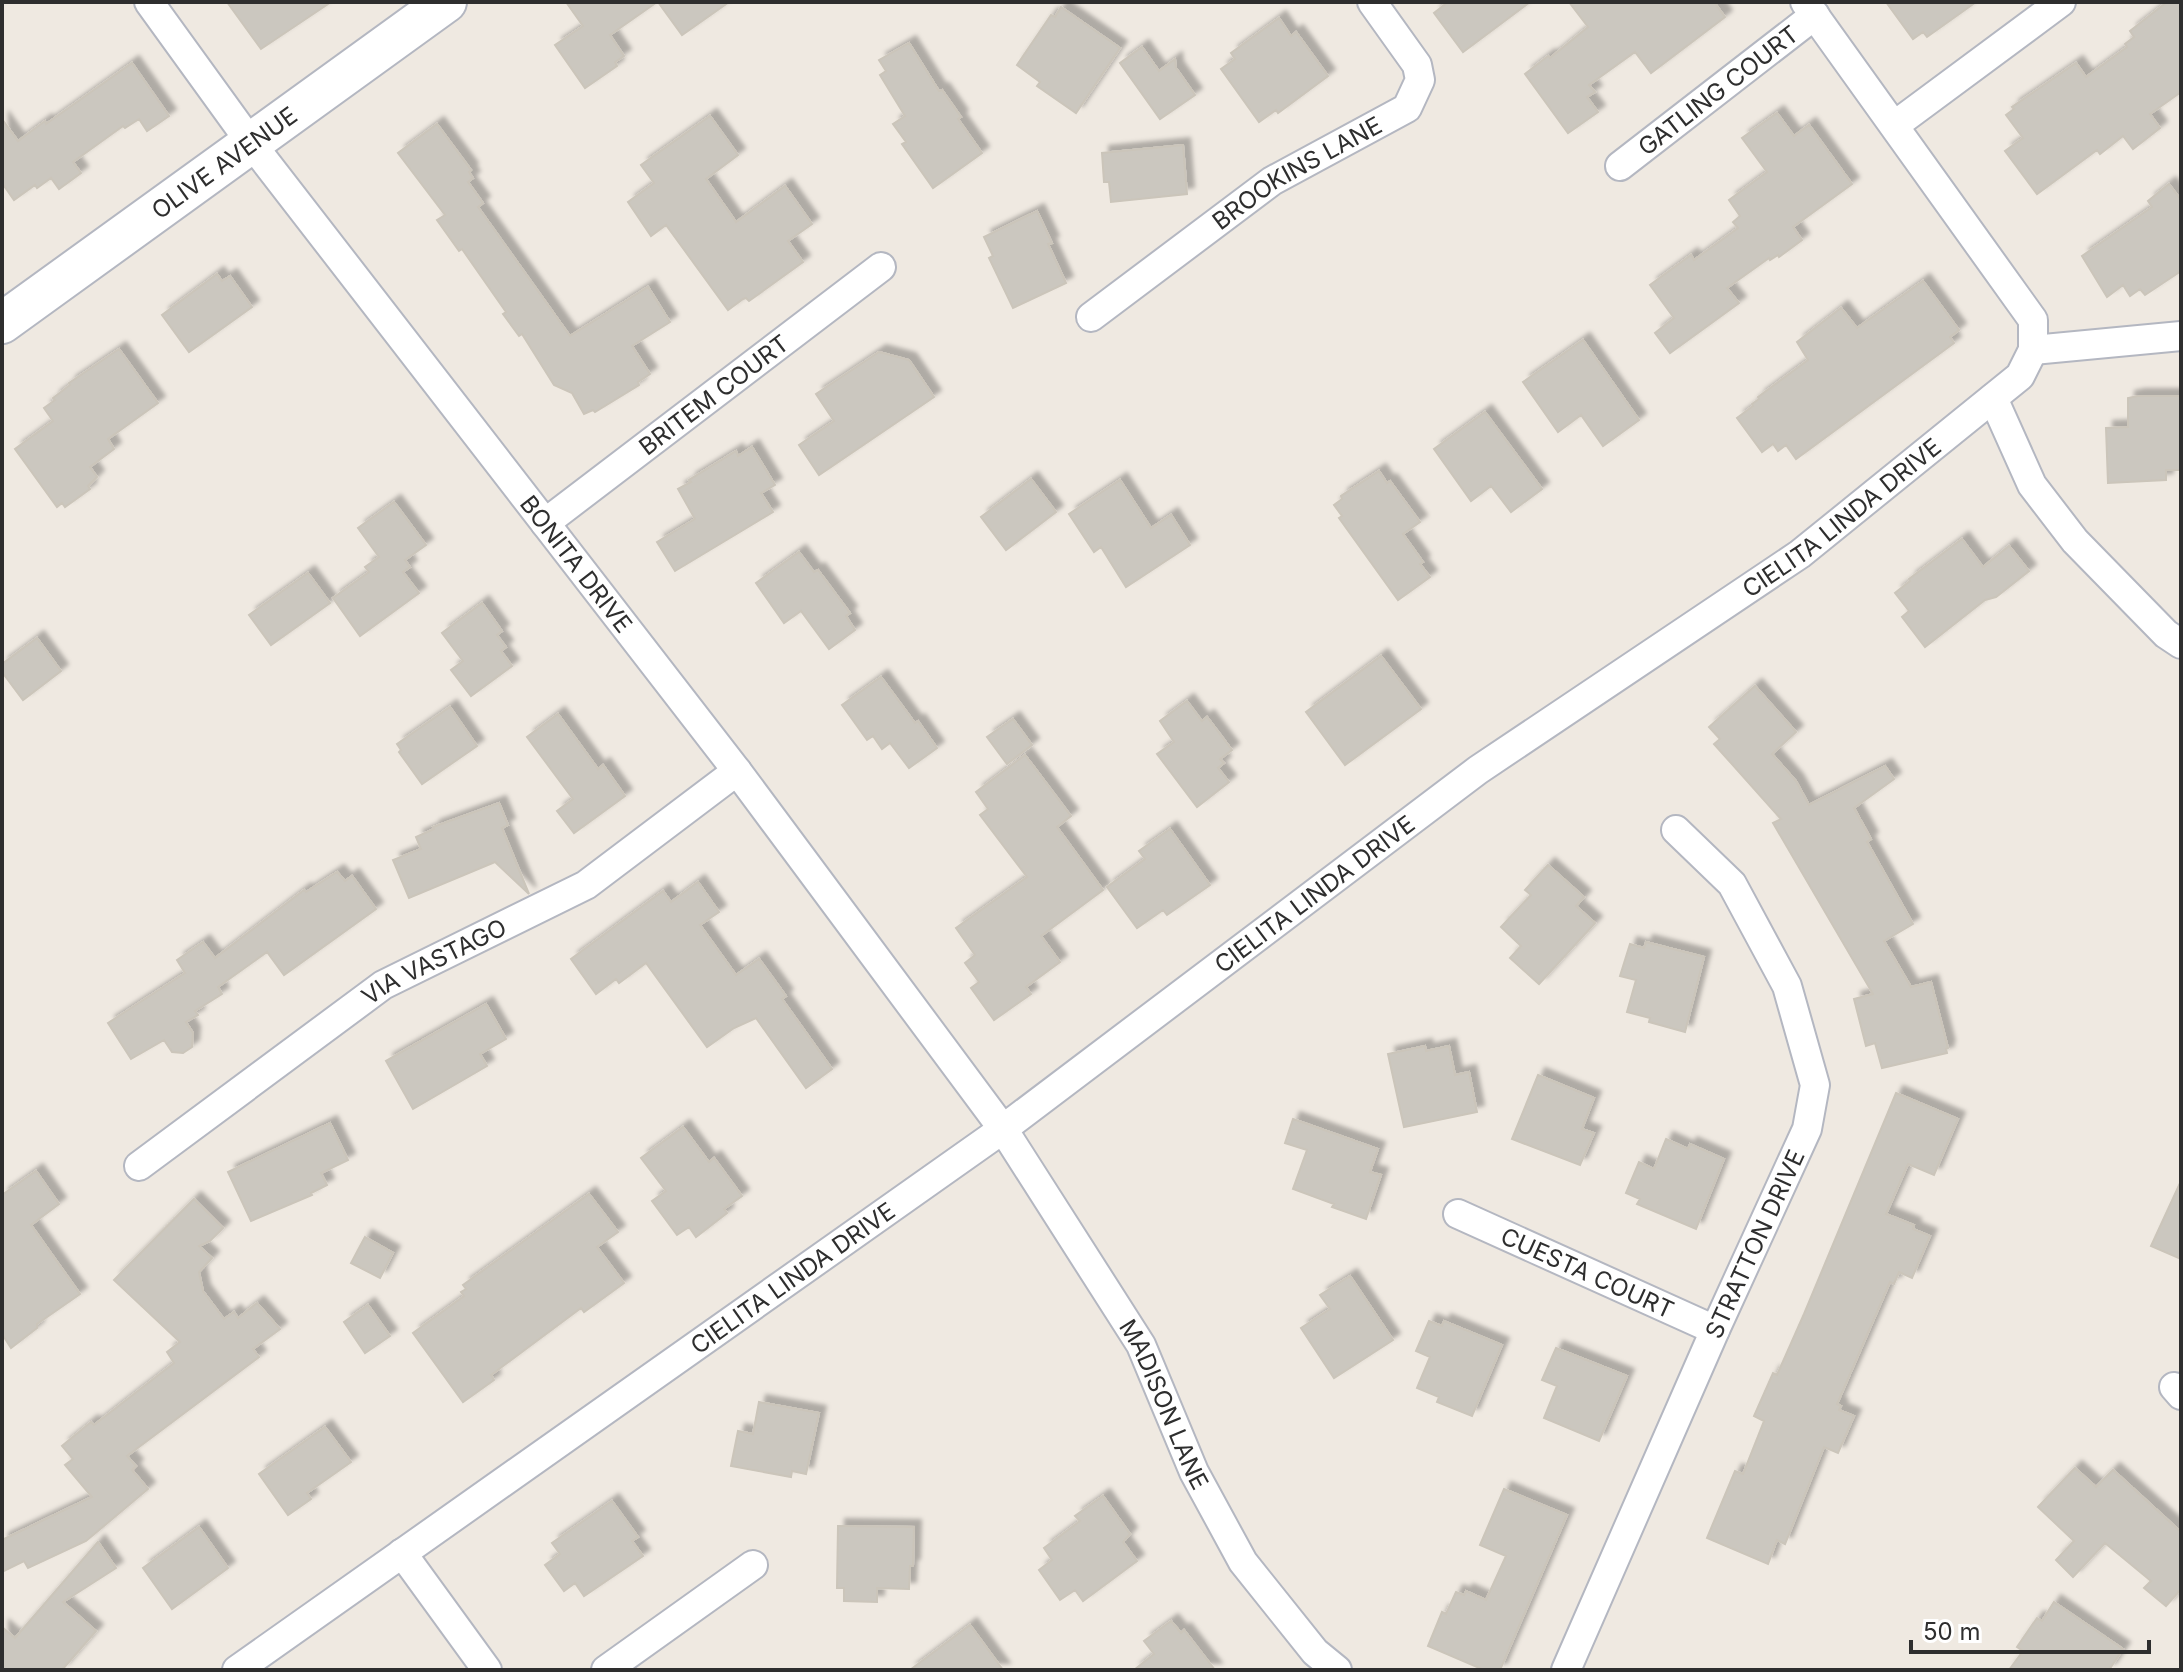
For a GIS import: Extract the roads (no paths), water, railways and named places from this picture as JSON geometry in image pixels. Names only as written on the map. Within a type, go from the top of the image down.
[{"type":"main road","name":"OLIVE AVENUE","points":[[2,323],[446,2]]},
{"type":"street","name":"BONITA DRIVE","points":[[149,2],[251,143],[737,771],[1003,1129]]},
{"type":"street","name":"BROOKINS LANE","points":[[1091,317],[1272,181],[1407,108],[1420,80],[1417,65],[1372,2]]},
{"type":"street","points":[[1895,125],[2061,2]]},
{"type":"street","points":[[1810,8],[2033,320],[2033,350],[2181,336]]},
{"type":"street","name":"GATLING COURT","points":[[1620,166],[1810,8]]},
{"type":"street","name":"BRITEM COURT","points":[[545,523],[881,267]]},
{"type":"street","name":"CIELITA LINDA DRIVE","points":[[237,1670],[1003,1129],[1478,770],[1800,554],[2020,376],[2033,350]]},
{"type":"street","points":[[1993,398],[2032,485],[2075,541],[2166,634],[2181,644]]},
{"type":"street","name":"VIA VASTAGO","points":[[139,1166],[383,985],[586,885],[737,771]]},
{"type":"street","name":"STRATTON DRIVE","points":[[1566,1670],[1807,1129],[1815,1085],[1787,986],[1732,884],[1676,830]]},
{"type":"street","name":"MADISON LANE","points":[[1003,1129],[1141,1345],[1194,1472],[1243,1562],[1315,1652],[1337,1670]]},
{"type":"street","name":"CUESTA COURT","points":[[1458,1214],[1715,1330]]},
{"type":"street","points":[[402,1553],[487,1670]]},
{"type":"street","points":[[606,1670],[753,1565]]}]
